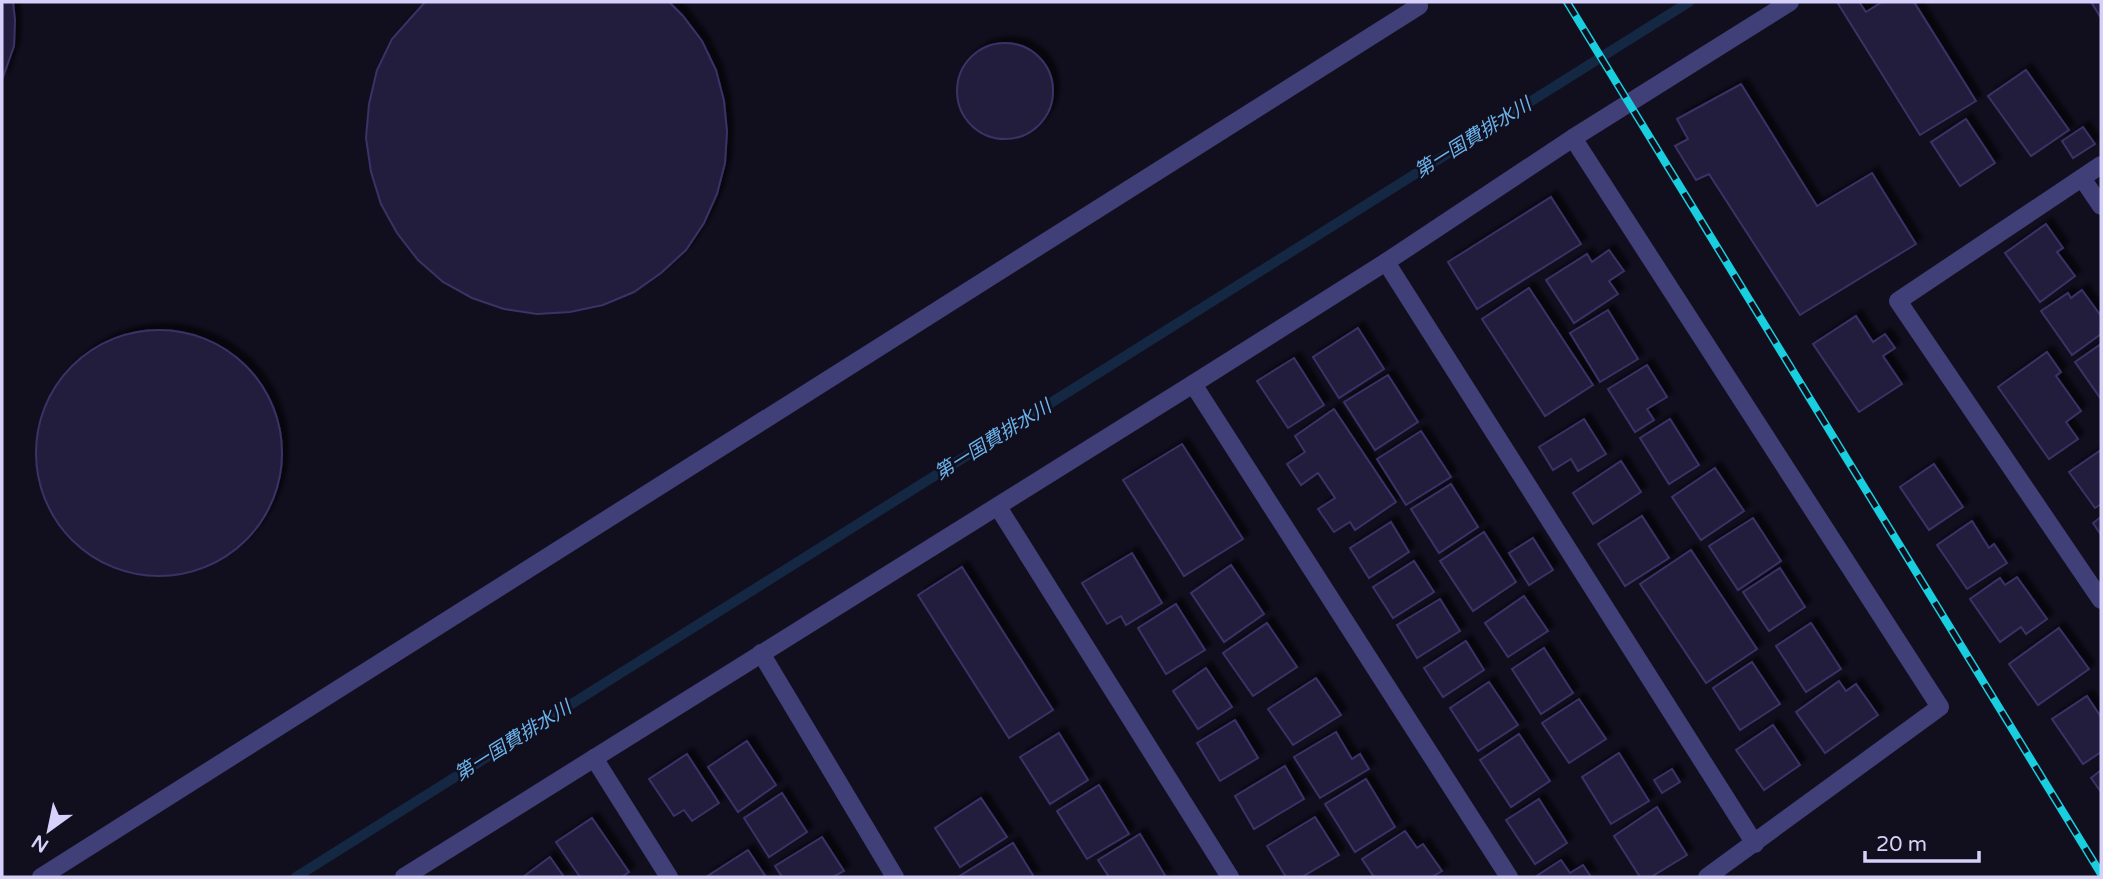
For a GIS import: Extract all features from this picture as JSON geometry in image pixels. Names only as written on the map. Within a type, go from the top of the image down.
[{"type":"street","points":[[41,877],[1419,6],[1417,2]]},
{"type":"street","points":[[404,877],[1194,384],[1386,262],[1573,138],[1790,2]]},
{"type":"street","points":[[1573,138],[1940,706],[1707,877]]},
{"type":"street","points":[[2101,165],[1898,301],[2101,600]]},
{"type":"street","points":[[2082,178],[2101,206]]},
{"type":"street","points":[[1386,262],[1755,844]]},
{"type":"street","points":[[1194,384],[1509,877]]},
{"type":"street","points":[[998,507],[1230,877]]},
{"type":"street","points":[[761,653],[895,877]]},
{"type":"street","points":[[594,758],[669,877]]},
{"type":"building","points":[[2,2],[13,2],[15,20],[14,46],[2,80]]},
{"type":"building","points":[[425,2],[669,2],[702,41],[716,70],[724,101],[727,132],[725,163],[717,194],[704,223],[686,250],[661,273],[634,292],[603,305],[570,312],[537,314],[504,309],[472,298],[443,282],[418,260],[397,233],[381,204],[371,172],[366,138],[369,104],[377,70],[392,39]]},
{"type":"building","points":[[1837,2],[1859,2],[1866,12],[1882,2],[1914,2],[1976,101],[1920,135]]},
{"type":"building","points":[[2091,2],[2101,2],[2101,18]]},
{"type":"building","points":[[1005,43],[1023,47],[1039,57],[1049,73],[1053,91],[1049,109],[1039,125],[1023,135],[1005,139],[987,135],[971,125],[961,109],[957,91],[961,73],[971,57],[987,47]]},
{"type":"building","points":[[2026,70],[2069,130],[2031,156],[1988,96]]},
{"type":"building","points":[[1741,84],[1817,206],[1872,173],[1916,244],[1800,315],[1709,174],[1696,180],[1675,146],[1688,139],[1677,119]]},
{"type":"building","points":[[1966,119],[1995,163],[1960,186],[1931,142]]},
{"type":"building","points":[[2083,127],[2095,144],[2073,158],[2062,141]]},
{"type":"building","points":[[1551,197],[1581,244],[1477,309],[1448,262]]},
{"type":"building","points":[[2046,224],[2063,248],[2057,252],[2075,276],[2040,302],[2005,253]]},
{"type":"building","points":[[1609,250],[1624,271],[1609,281],[1618,294],[1574,323],[1546,280],[1587,254],[1592,262]]},
{"type":"building","points":[[1529,288],[1593,385],[1545,416],[1482,319]]},
{"type":"building","points":[[2082,290],[2101,316],[2101,334],[2072,355],[2041,311],[2068,293],[2071,298]]},
{"type":"building","points":[[1608,310],[1638,359],[1600,382],[1570,333]]},
{"type":"building","points":[[1856,316],[1873,342],[1885,334],[1895,348],[1883,356],[1902,384],[1859,412],[1813,344]]},
{"type":"building","points":[[1358,328],[1384,369],[1339,398],[1313,357]]},
{"type":"building","points":[[159,330],[183,332],[206,339],[246,366],[273,406],[280,429],[280,477],[273,500],[246,540],[206,567],[183,574],[159,576],[135,574],[112,567],[72,540],[45,500],[38,477],[36,453],[38,429],[45,406],[72,366],[112,339],[135,332]]},
{"type":"building","points":[[2101,344],[2101,399],[2075,362]]},
{"type":"building","points":[[2047,352],[2061,372],[2056,376],[2081,411],[2066,422],[2078,439],[2049,459],[1998,387]]},
{"type":"building","points":[[1294,358],[1324,405],[1288,428],[1257,381]]},
{"type":"building","points":[[1647,365],[1667,397],[1647,409],[1654,420],[1635,432],[1608,389]]},
{"type":"building","points":[[1388,375],[1418,422],[1375,450],[1344,402]]},
{"type":"building","points":[[1334,409],[1396,502],[1355,530],[1350,522],[1334,532],[1318,509],[1335,498],[1318,473],[1301,485],[1287,464],[1305,452],[1295,436]]},
{"type":"building","points":[[1584,419],[1606,454],[1578,471],[1571,459],[1553,470],[1539,447]]},
{"type":"building","points":[[1670,419],[1699,465],[1669,484],[1640,438]]},
{"type":"building","points":[[1421,431],[1451,477],[1406,505],[1377,459]]},
{"type":"building","points":[[1182,444],[1243,539],[1184,576],[1123,480]]},
{"type":"building","points":[[2101,450],[2101,504],[2095,508],[2069,472]]},
{"type":"building","points":[[1621,461],[1641,492],[1593,524],[1573,493]]},
{"type":"building","points":[[1934,464],[1963,507],[1929,530],[1900,487]]},
{"type":"building","points":[[1715,468],[1744,511],[1701,540],[1672,497]]},
{"type":"building","points":[[1451,484],[1478,527],[1439,553],[1411,509]]},
{"type":"building","points":[[1642,516],[1669,558],[1625,586],[1598,544]]},
{"type":"building","points":[[2101,517],[2101,535],[2093,523]]},
{"type":"building","points":[[1753,518],[1781,561],[1738,590],[1709,546]]},
{"type":"building","points":[[1972,521],[1989,548],[1994,544],[2007,563],[1967,589],[1937,545]]},
{"type":"building","points":[[1391,522],[1409,552],[1369,578],[1350,548]]},
{"type":"building","points":[[1484,532],[1516,582],[1473,611],[1440,561]]},
{"type":"building","points":[[1533,538],[1553,570],[1529,585],[1509,553]]},
{"type":"building","points":[[1691,550],[1757,649],[1706,683],[1640,584]]},
{"type":"building","points":[[1132,553],[1162,603],[1126,625],[1121,616],[1107,624],[1082,583]]},
{"type":"building","points":[[1414,561],[1434,592],[1393,618],[1373,587]]},
{"type":"building","points":[[1231,565],[1264,614],[1224,642],[1191,593]]},
{"type":"building","points":[[962,567],[1053,710],[1009,738],[918,595]]},
{"type":"building","points":[[1780,568],[1805,607],[1769,631],[1743,592]]},
{"type":"building","points":[[2017,577],[2047,619],[2026,634],[2021,627],[2000,642],[1970,599],[2000,578],[2005,585]]},
{"type":"building","points":[[1524,596],[1548,631],[1508,657],[1485,623]]},
{"type":"building","points":[[1440,599],[1460,631],[1417,658],[1397,625]]},
{"type":"building","points":[[1176,604],[1205,650],[1166,674],[1138,628]]},
{"type":"building","points":[[1267,623],[1297,667],[1253,696],[1223,653]]},
{"type":"building","points":[[1811,623],[1841,669],[1806,692],[1776,646]]},
{"type":"building","points":[[2059,628],[2089,669],[2038,705],[2009,664]]},
{"type":"building","points":[[1466,641],[1484,670],[1443,697],[1424,668]]},
{"type":"building","points":[[1544,648],[1573,693],[1541,714],[1512,669]]},
{"type":"building","points":[[1752,662],[1780,704],[1740,730],[1713,688]]},
{"type":"building","points":[[1206,668],[1232,707],[1198,729],[1173,691]]},
{"type":"building","points":[[1316,678],[1341,715],[1293,745],[1268,709]]},
{"type":"building","points":[[1839,681],[1846,691],[1856,684],[1878,715],[1825,753],[1796,712]]},
{"type":"building","points":[[1489,682],[1518,725],[1478,751],[1450,708]]},
{"type":"building","points":[[2087,696],[2101,717],[2101,752],[2083,764],[2052,719]]},
{"type":"building","points":[[1579,699],[1606,739],[1569,763],[1542,723]]},
{"type":"building","points":[[1235,720],[1258,758],[1220,781],[1197,743]]},
{"type":"building","points":[[1773,725],[1800,765],[1764,790],[1736,750]]},
{"type":"building","points":[[1336,732],[1352,759],[1360,754],[1369,769],[1320,798],[1294,757]]},
{"type":"building","points":[[1059,733],[1088,780],[1050,804],[1020,757]]},
{"type":"building","points":[[1519,734],[1550,781],[1511,807],[1480,760]]},
{"type":"building","points":[[747,741],[776,785],[738,812],[708,767]]},
{"type":"building","points":[[1619,753],[1649,801],[1611,824],[1582,777]]},
{"type":"building","points":[[687,754],[719,803],[692,821],[684,810],[674,816],[649,779]]},
{"type":"building","points":[[1285,766],[1304,799],[1254,829],[1235,796]]},
{"type":"building","points":[[1672,769],[1680,782],[1662,793],[1654,780]]},
{"type":"building","points":[[2101,770],[2101,792],[2091,778]]},
{"type":"building","points":[[1366,779],[1395,827],[1355,852],[1325,804]]},
{"type":"building","points":[[1099,785],[1129,834],[1087,859],[1057,811]]},
{"type":"building","points":[[782,793],[807,832],[769,857],[744,818]]},
{"type":"building","points":[[981,798],[1007,837],[960,867],[935,828]]},
{"type":"building","points":[[1539,799],[1567,843],[1535,864],[1506,820]]},
{"type":"building","points":[[1657,807],[1687,855],[1651,877],[1640,877],[1614,836]]},
{"type":"building","points":[[1315,817],[1339,855],[1302,877],[1286,877],[1267,846]]},
{"type":"building","points":[[592,818],[629,872],[622,877],[580,877],[556,842]]},
{"type":"building","points":[[1405,831],[1417,848],[1423,844],[1442,871],[1432,877],[1374,877],[1362,859]]},
{"type":"building","points":[[1140,834],[1166,877],[1109,877],[1098,860]]},
{"type":"building","points":[[822,837],[844,871],[833,877],[782,877],[775,866]]},
{"type":"building","points":[[1013,843],[1034,877],[958,877]]},
{"type":"building","points":[[748,850],[766,877],[706,877]]},
{"type":"building","points":[[550,857],[564,877],[523,877]]},
{"type":"building","points":[[1561,860],[1570,873],[1583,865],[1591,877],[1535,877]]},
{"type":"waterway","name":"第一国費排水川","points":[[296,877],[1689,2]]},
{"type":"railway","points":[[1567,2],[2101,874]]}]
